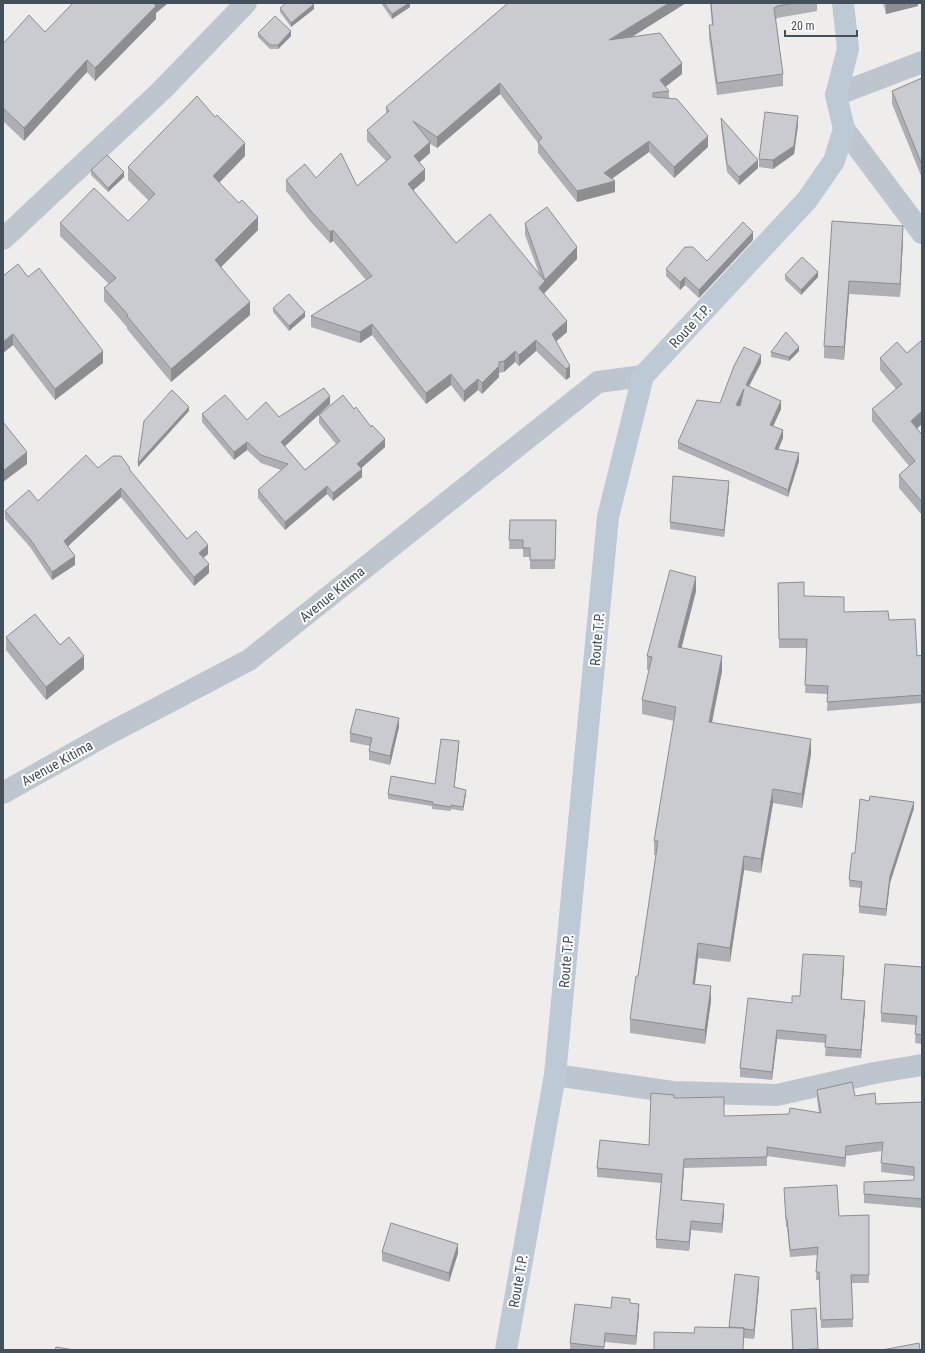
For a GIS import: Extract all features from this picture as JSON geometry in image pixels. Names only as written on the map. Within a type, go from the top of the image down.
[{"type":"street","points":[[3,239],[162,90],[246,3]]},
{"type":"street","points":[[843,3],[848,49],[836,95],[844,129],[922,233]]},
{"type":"street","points":[[836,95],[922,62]]},
{"type":"street","name":"Route T.P.","points":[[506,1350],[555,1075],[608,517],[643,376],[807,200],[834,161],[844,129]]},
{"type":"street","name":"Avenue Kitima","points":[[3,793],[106,735],[249,660],[598,382],[643,376]]},
{"type":"street","points":[[555,1075],[673,1092],[778,1095],[874,1072],[922,1065]]},
{"type":"building","points":[[73,3],[153,3],[156,6],[95,68],[87,60],[24,128],[3,108],[3,44],[29,15],[45,32]]},
{"type":"building","points":[[286,3],[314,4],[291,23],[280,8]]},
{"type":"building","points":[[384,3],[409,3],[392,14]]},
{"type":"building","points":[[508,3],[669,3],[609,40],[660,33],[682,63],[660,80],[669,91],[653,93],[653,97],[677,99],[708,136],[674,167],[649,141],[604,173],[615,181],[577,191],[538,142],[542,138],[500,83],[437,137],[413,121],[430,142],[414,156],[425,169],[408,184],[456,243],[490,214],[545,281],[539,288],[567,321],[552,334],[570,366],[566,369],[536,340],[519,355],[515,351],[504,361],[499,362],[499,366],[482,383],[478,379],[464,391],[451,374],[426,393],[372,324],[360,332],[311,316],[372,276],[333,230],[330,232],[311,211],[286,180],[305,164],[316,178],[341,153],[357,186],[391,157],[367,130],[389,111],[386,107]]},
{"type":"building","points":[[711,3],[795,3],[777,6],[774,8],[783,74],[717,83],[709,25],[713,25]]},
{"type":"building","points":[[275,16],[291,31],[278,45],[270,45],[258,33]]},
{"type":"building","points":[[922,78],[922,165],[892,91]]},
{"type":"building","points":[[197,96],[215,117],[217,115],[245,143],[213,176],[239,203],[242,200],[258,217],[215,260],[250,302],[171,369],[127,316],[128,315],[104,288],[116,278],[60,223],[94,188],[128,221],[155,194],[128,167]]},
{"type":"building","points":[[765,112],[798,116],[794,146],[773,160],[759,159]]},
{"type":"building","points":[[721,118],[758,160],[739,177],[727,164]]},
{"type":"building","points":[[107,155],[124,172],[108,188],[91,170]]},
{"type":"building","points":[[547,207],[577,247],[545,280],[525,223]]},
{"type":"building","points":[[832,221],[903,226],[900,284],[849,281],[844,347],[824,346]]},
{"type":"building","points":[[743,222],[753,232],[699,290],[685,277],[680,282],[666,269],[685,247],[693,247],[707,261]]},
{"type":"building","points":[[802,257],[818,272],[801,290],[785,275]]},
{"type":"building","points":[[18,264],[28,277],[39,268],[103,351],[55,389],[13,334],[3,342],[3,276]]},
{"type":"building","points":[[289,294],[305,312],[289,326],[273,308]]},
{"type":"building","points":[[786,332],[799,347],[789,357],[771,352]]},
{"type":"building","points":[[922,340],[922,411],[911,421],[922,435],[922,502],[899,475],[915,461],[872,409],[902,384],[880,358],[897,342],[907,353]]},
{"type":"building","points":[[744,347],[761,355],[746,385],[781,401],[770,425],[783,430],[775,449],[799,453],[788,490],[678,442],[697,400],[720,403],[734,366]],"holes":[[[744,389],[740,406],[736,405]]]},
{"type":"building","points":[[324,388],[330,396],[281,442],[305,470],[340,441],[319,415],[343,395],[354,409],[356,407],[371,427],[372,425],[385,439],[357,464],[362,469],[333,493],[327,486],[285,522],[258,490],[288,464],[261,455],[247,442],[234,452],[202,414],[225,395],[247,420],[266,402],[279,417]]},
{"type":"building","points":[[172,390],[189,407],[138,463],[144,421]]},
{"type":"building","points":[[3,422],[27,452],[3,471]]},
{"type":"building","points":[[86,455],[98,468],[113,456],[121,456],[130,468],[129,469],[187,539],[196,531],[208,545],[199,553],[209,564],[194,577],[121,488],[64,541],[75,556],[52,572],[30,539],[5,511],[29,490],[38,501]]},
{"type":"building","points":[[673,476],[729,481],[724,530],[670,522]]},
{"type":"building","points":[[510,520],[556,520],[555,560],[530,560],[530,548],[523,548],[523,540],[509,540]]},
{"type":"building","points":[[670,570],[696,577],[678,647],[722,656],[709,722],[811,739],[802,794],[773,789],[761,859],[744,856],[730,948],[698,943],[693,984],[711,986],[705,1030],[630,1019],[636,976],[638,976],[658,841],[654,841],[676,707],[642,700],[652,657],[647,656]]},
{"type":"building","points":[[804,582],[804,596],[844,597],[844,612],[888,611],[889,620],[915,619],[917,656],[922,655],[922,695],[827,702],[828,686],[805,685],[807,639],[779,639],[778,583]]},
{"type":"building","points":[[35,614],[60,645],[69,637],[84,656],[46,687],[6,637]]},
{"type":"building","points":[[356,709],[399,718],[390,756],[369,751],[372,738],[350,733]]},
{"type":"building","points":[[441,739],[459,741],[454,787],[466,790],[463,807],[432,804],[433,802],[388,794],[391,776],[435,784]]},
{"type":"building","points":[[870,796],[914,802],[890,876],[886,909],[859,906],[862,882],[849,879],[852,853],[855,853],[860,799],[869,801]]},
{"type":"building","points":[[803,954],[844,956],[841,999],[865,1001],[861,1050],[825,1047],[826,1035],[777,1030],[772,1072],[740,1068],[748,998],[792,1003],[792,996],[800,996]]},
{"type":"building","points":[[885,964],[922,967],[922,1035],[915,1034],[917,1016],[881,1013]]},
{"type":"building","points":[[852,1082],[855,1096],[875,1093],[876,1104],[922,1102],[922,1199],[864,1194],[864,1182],[914,1180],[914,1167],[881,1163],[883,1142],[846,1146],[845,1158],[767,1147],[767,1157],[684,1159],[681,1200],[724,1204],[722,1224],[691,1221],[689,1242],[656,1239],[662,1174],[597,1168],[600,1140],[649,1145],[651,1093],[674,1095],[674,1098],[724,1097],[724,1116],[789,1114],[790,1108],[821,1113],[817,1090]]},
{"type":"building","points":[[837,1185],[839,1216],[869,1215],[869,1275],[851,1275],[853,1319],[821,1320],[819,1272],[816,1272],[818,1247],[790,1250],[784,1188]]},
{"type":"building","points":[[391,1223],[458,1244],[449,1273],[382,1252]]},
{"type":"building","points":[[735,1274],[759,1277],[754,1330],[729,1327]]},
{"type":"building","points":[[612,1297],[630,1299],[630,1303],[639,1304],[636,1336],[605,1333],[604,1347],[570,1343],[575,1304],[611,1308]]},
{"type":"building","points":[[816,1308],[818,1349],[793,1350],[791,1310]]},
{"type":"building","points":[[695,1327],[744,1328],[743,1350],[654,1350],[654,1332],[694,1333]]},
{"type":"building","points":[[919,1343],[920,1350],[882,1350]]},
{"type":"building","points":[[56,1347],[74,1350],[55,1350]]}]
